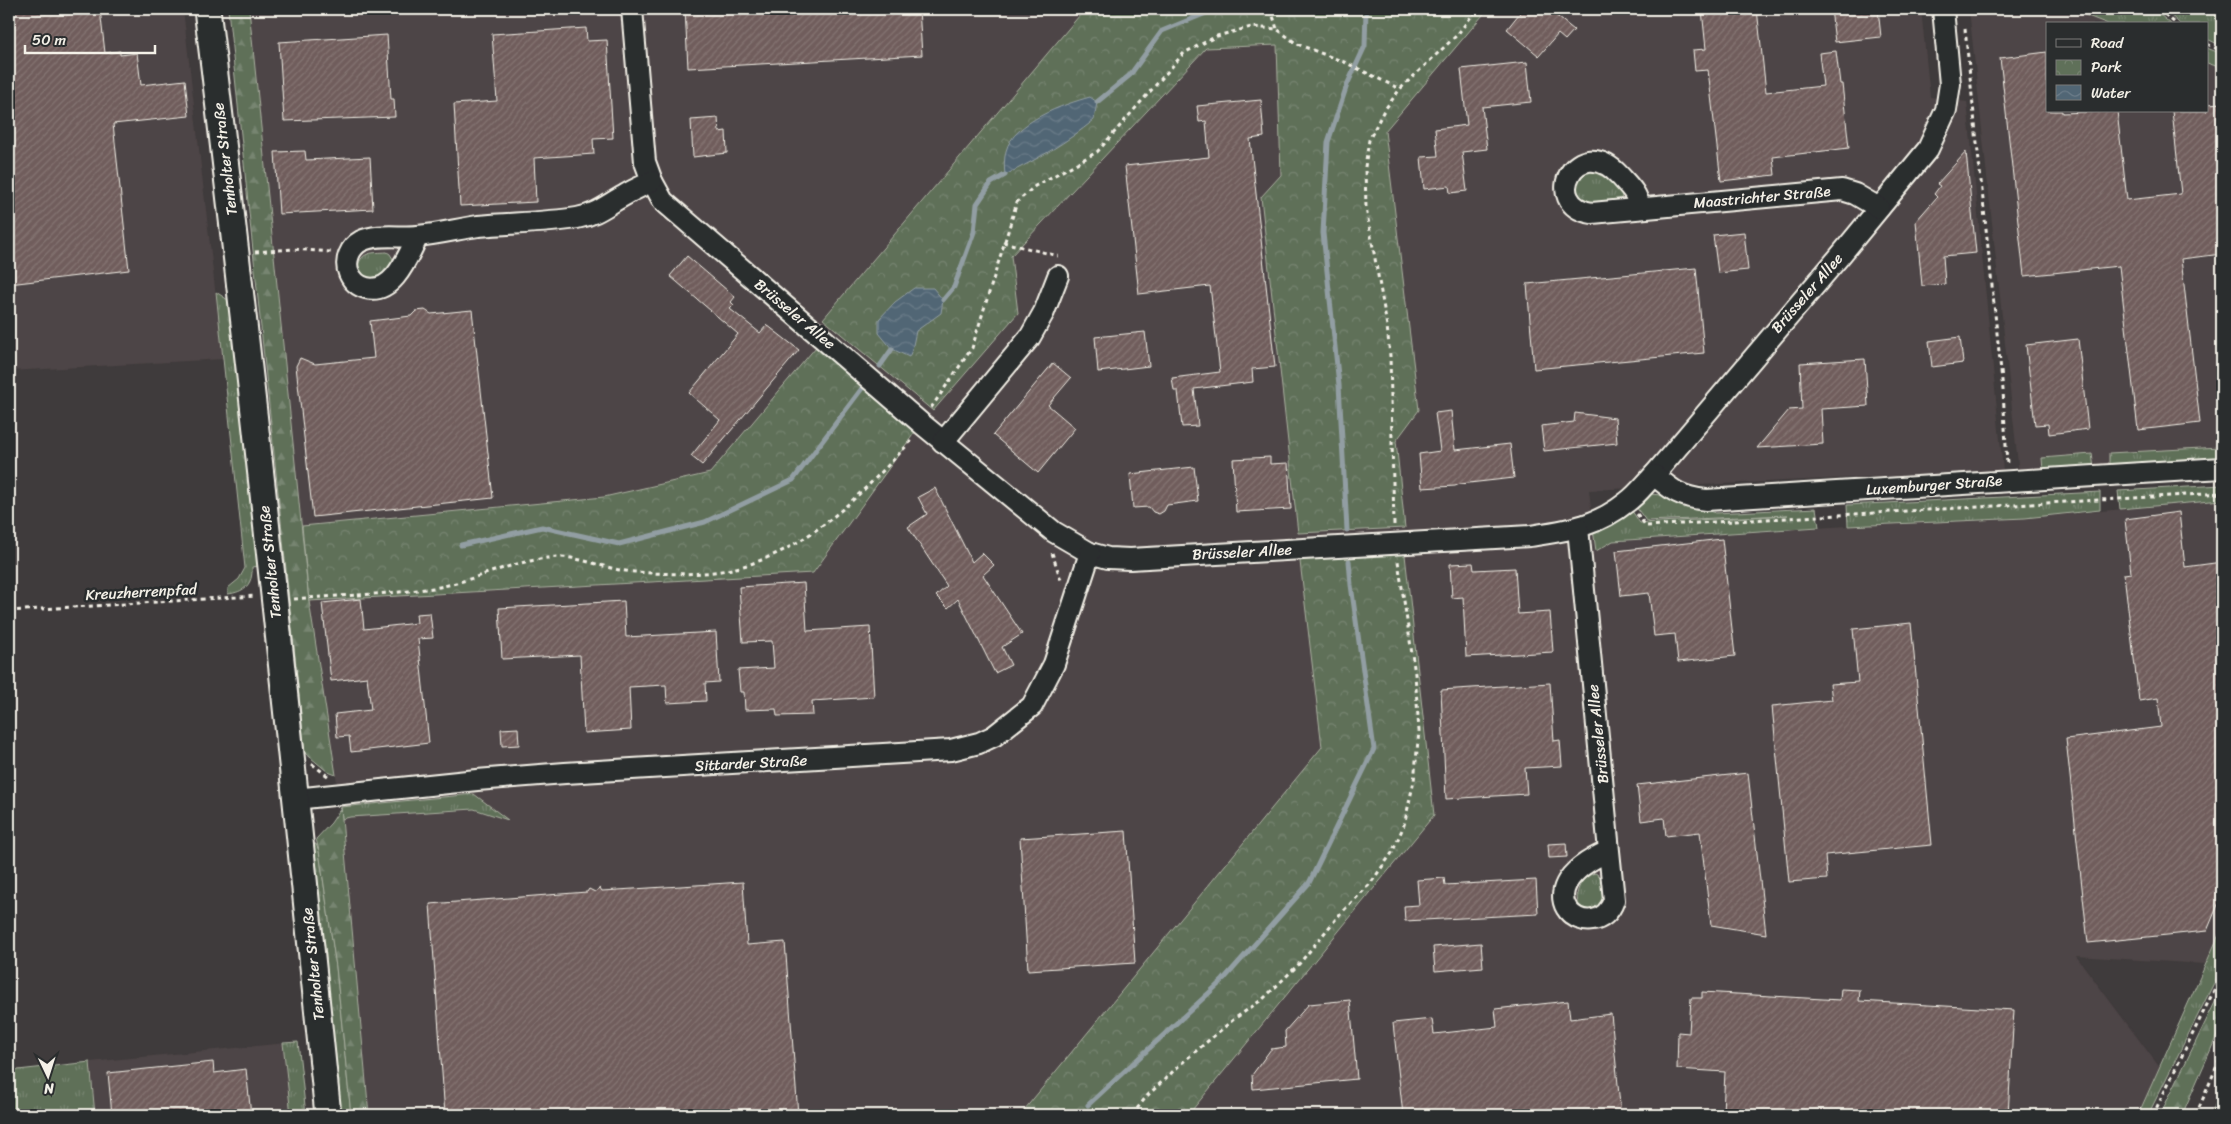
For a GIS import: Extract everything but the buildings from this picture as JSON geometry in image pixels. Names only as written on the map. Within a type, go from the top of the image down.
[{"type":"street","name":"Tenholter Straße","points":[[207,9],[296,799],[328,1115]]},
{"type":"street","name":"Brüsseler Allee","points":[[632,9],[645,162],[652,181],[663,201],[943,442],[1054,532],[1090,553],[1108,558],[1130,559],[1530,536],[1578,528],[1597,522],[1628,502],[1654,474],[1928,149],[1946,110],[1950,79],[1942,9]]},
{"type":"street","points":[[418,236],[400,269],[390,282],[383,287],[366,288],[354,281],[349,273],[347,263],[349,253],[355,245],[364,240],[418,236],[476,227],[578,218],[601,211],[625,195],[652,181]]},
{"type":"street","name":"Maastrichter Straße","points":[[1640,208],[1842,190],[1856,194],[1879,208]]},
{"type":"street","points":[[943,442],[1030,337],[1044,312],[1058,266]]},
{"type":"street","name":"Luxemburger Straße","points":[[1654,474],[1675,493],[1690,498],[1706,500],[2222,468]]},
{"type":"street","name":"Brüsseler Allee","points":[[1578,528],[1610,850]]},
{"type":"street","name":"Sittarder Straße","points":[[296,799],[565,773],[942,751],[979,743],[994,736],[1032,706],[1054,664],[1090,553]]},
{"type":"path","points":[[1271,9],[1277,29]]},
{"type":"path","points":[[1132,1115],[1147,1096],[1183,1062],[1234,1019],[1263,999],[1299,964],[1340,914],[1370,884],[1392,853],[1404,825],[1414,781],[1419,731],[1412,658],[1394,543],[1389,341],[1366,208],[1365,168],[1369,140],[1383,112],[1400,89],[1457,35],[1477,9]]},
{"type":"path","points":[[2158,9],[2174,22]]},
{"type":"path","points":[[1965,28],[2003,390],[2008,481]]},
{"type":"path","points":[[2208,44],[2222,50]]},
{"type":"path","points":[[1344,62],[1400,89]]},
{"type":"path","points":[[1003,242],[1058,266]]},
{"type":"path","points":[[236,254],[293,249],[349,253]]},
{"type":"path","points":[[1628,502],[1646,526],[2222,493]]},
{"type":"path","points":[[1054,532],[1047,542],[1061,579],[1061,586]]},
{"type":"path","name":"Kreuzherrenpfad","points":[[9,611],[250,597],[274,598]]},
{"type":"path","points":[[2153,1115],[2222,974]]},
{"type":"path","points":[[2196,1115],[2222,1054]]},
{"type":"shaded area","points":[[9,9],[183,9],[223,359],[9,371]]},
{"type":"shaded area","points":[[249,9],[1921,9],[1930,97],[1967,102],[2003,471],[1589,490],[1596,550],[1613,541],[1848,526],[2025,518],[2222,500],[2222,928],[2205,964],[2076,956],[2160,1068],[2138,1115],[369,1115],[341,808],[309,601]]},
{"type":"shaded area","points":[[1969,9],[2070,9],[2103,22],[2046,22],[2046,112],[2208,112],[2208,63],[2222,68],[2222,460],[2019,473]]},
{"type":"shaded area","points":[[298,1042],[306,1115],[95,1115],[90,1062]]},
{"type":"green space","points":[[228,9],[249,9],[309,601],[336,775],[328,772],[305,753]]},
{"type":"green space","points":[[1085,9],[1488,9],[1385,131],[1419,410],[1396,441],[1405,528],[1298,533],[1261,197],[1281,175],[1277,45],[1206,48],[1011,256],[1018,313],[933,411],[823,319]]},
{"type":"green space","points":[[2070,9],[2153,9],[2169,22],[2103,22]]},
{"type":"green space","points":[[2164,9],[2222,9],[2222,46],[2208,39],[2208,22],[2178,22]]},
{"type":"green space","points":[[2208,48],[2222,54],[2222,68],[2208,63]]},
{"type":"green space","points":[[1587,171],[1597,174],[1613,184],[1622,196],[1620,201],[1591,202],[1576,193],[1576,175]]},
{"type":"green space","points":[[387,252],[393,259],[390,269],[378,277],[363,277],[358,266],[362,258],[373,253]]},
{"type":"green space","points":[[216,292],[228,300],[234,309],[261,566],[252,567],[251,579],[243,589],[228,594],[228,588],[239,579],[245,568]]},
{"type":"green space","points":[[816,347],[915,432],[813,573],[309,601],[302,526],[604,497],[710,473]]},
{"type":"green space","points":[[2220,447],[2220,460],[2109,467],[2109,453]]},
{"type":"green space","points":[[2092,454],[2094,468],[2043,471],[2042,458]]},
{"type":"green space","points":[[2222,485],[2222,500],[2120,509],[2118,491]]},
{"type":"green space","points":[[2100,492],[2100,510],[2025,518],[1848,526],[1847,505]]},
{"type":"green space","points":[[1649,494],[1662,495],[1715,513],[1816,508],[1819,527],[1613,541],[1596,551],[1593,529],[1630,508],[1640,523],[1788,515],[1646,521],[1634,504]]},
{"type":"green space","points":[[1404,546],[1434,815],[1188,1115],[1020,1115],[1322,747],[1299,553]]},
{"type":"green space","points":[[474,794],[508,820],[474,809],[342,819],[341,807]]},
{"type":"green space","points":[[341,808],[369,1115],[351,1115],[336,967],[316,839],[331,823]]},
{"type":"green space","points":[[316,844],[319,851],[336,967],[351,1115],[338,1115],[309,845]]},
{"type":"green space","points":[[1595,873],[1602,879],[1604,888],[1601,906],[1594,911],[1582,909],[1577,899],[1577,893],[1581,883]]},
{"type":"green space","points":[[2222,928],[2222,967],[2148,1115],[2138,1115]]},
{"type":"green space","points":[[2222,988],[2222,1024],[2182,1115],[2160,1115]]},
{"type":"green space","points":[[298,1042],[306,1115],[291,1115],[283,1043]]},
{"type":"green space","points":[[90,1062],[95,1115],[9,1115],[9,1071]]},
{"type":"green space","points":[[2222,1088],[2222,1115],[2211,1115]]},
{"type":"water","points":[[1090,97],[1097,102],[1094,120],[1051,150],[1005,175],[1006,151],[1018,131],[1041,116],[1067,104]]},
{"type":"water","points":[[914,288],[933,288],[943,300],[941,313],[916,331],[909,357],[892,349],[879,333],[879,319],[895,302]]},
{"type":"waterway","points":[[1097,102],[1130,75],[1162,31],[1216,9]]},
{"type":"waterway","points":[[1347,530],[1339,385],[1323,233],[1328,142],[1347,85],[1365,46],[1366,9]]},
{"type":"waterway","points":[[943,300],[954,287],[974,232],[977,204],[991,183],[1005,175]]},
{"type":"waterway","points":[[880,366],[892,349]]},
{"type":"waterway","points":[[461,545],[542,527],[619,544],[705,522],[793,480],[863,387]]},
{"type":"waterway","points":[[1088,1105],[1223,980],[1309,883],[1374,749],[1349,561]]}]
